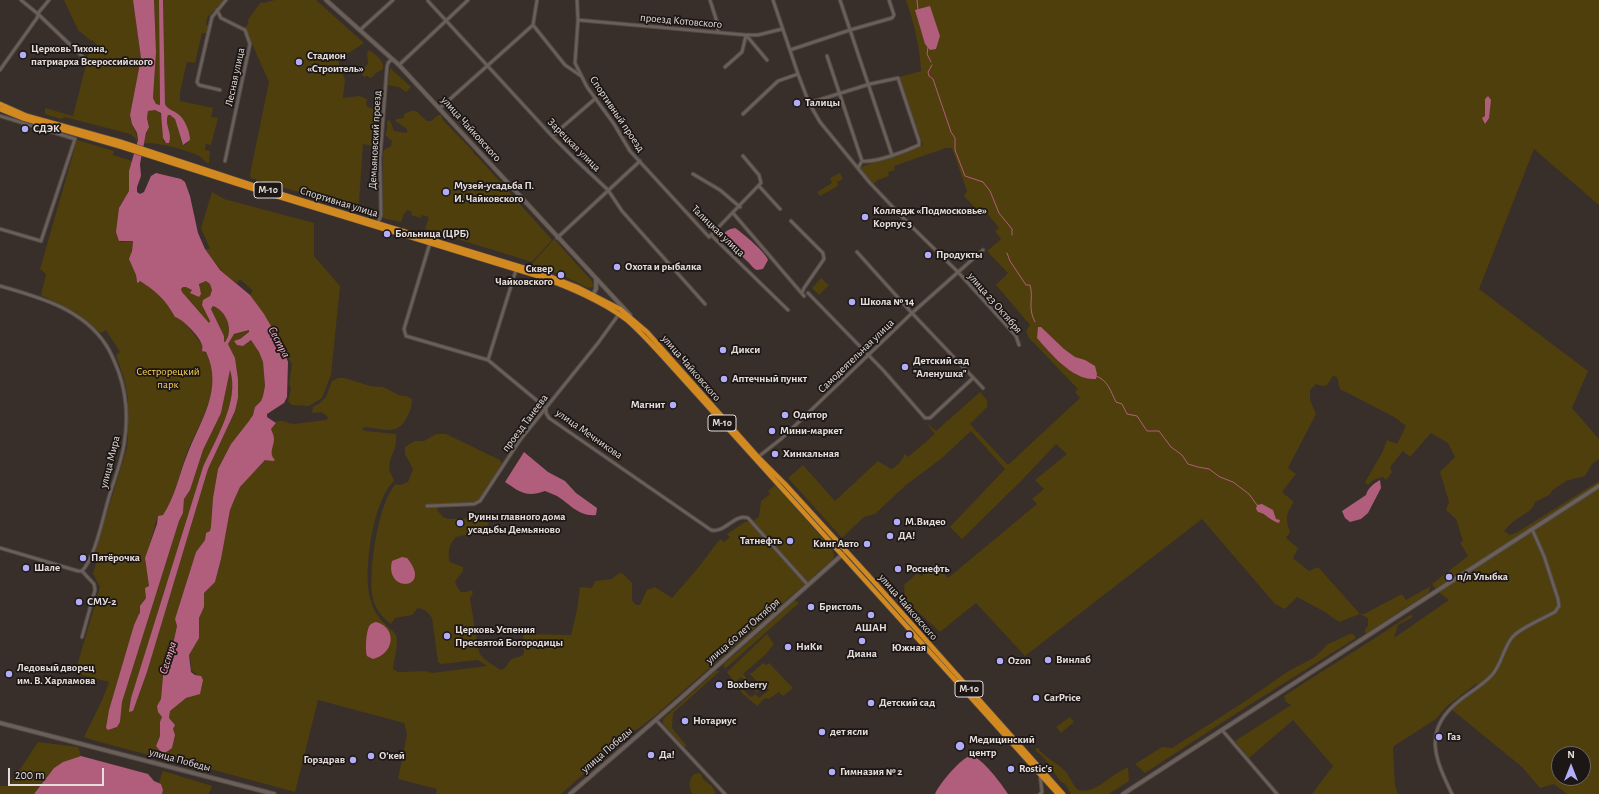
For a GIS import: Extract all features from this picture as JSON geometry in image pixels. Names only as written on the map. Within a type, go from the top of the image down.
[{"type":"highway","name":"М-10","points":[[0,104],[7,110]]},
{"type":"highway","name":"М-10","points":[[0,109],[7,110]]},
{"type":"highway","name":"Спортивная улица","points":[[7,110],[41,124],[120,144],[541,273],[592,297],[635,321]]},
{"type":"highway","name":"Спортивная улица","points":[[158,156],[267,193],[516,269],[555,282],[592,297]]},
{"type":"highway","name":"Спортивная улица","points":[[620,312],[626,320]]},
{"type":"highway","name":"улица Чайковского","points":[[626,320],[649,342],[1058,794]]},
{"type":"highway","name":"улица Чайковского","points":[[635,321],[666,352],[758,457],[785,484],[846,551],[1063,794]]},
{"type":"street","points":[[21,0],[83,57]]},
{"type":"street","points":[[0,70],[49,0]]},
{"type":"street","points":[[220,90],[199,85],[197,83],[212,17],[226,0]]},
{"type":"street","name":"улица Чайковского","points":[[326,0],[399,65],[635,321]]},
{"type":"street","points":[[360,30],[393,0]]},
{"type":"street","points":[[399,65],[468,0]]},
{"type":"street","points":[[440,108],[533,25],[537,0]]},
{"type":"street","name":"Спортивный проезд","points":[[577,0],[578,20],[575,63],[587,87],[614,124],[630,151],[640,161]]},
{"type":"street","points":[[710,0],[717,22],[718,32]]},
{"type":"street","points":[[773,0],[809,103],[820,122],[858,168],[862,161],[827,56]]},
{"type":"street","points":[[840,0],[870,84],[892,155]]},
{"type":"street","points":[[790,50],[892,18],[894,15],[889,0]]},
{"type":"street","name":"Зарецкая улица","points":[[428,2],[488,65],[552,136],[608,190],[622,211],[705,304]]},
{"type":"street","name":"Лесная улица","points":[[217,10],[221,18],[244,30],[250,44],[225,162]]},
{"type":"street","name":"проезд Котовского","points":[[578,20],[746,35],[758,35],[782,29]]},
{"type":"street","points":[[533,25],[565,65],[582,76]]},
{"type":"street","points":[[746,35],[767,60]]},
{"type":"street","points":[[725,67],[742,52],[746,35]]},
{"type":"street","name":"Демьяновский проезд","points":[[378,223],[380,215],[381,143],[387,66],[392,59]]},
{"type":"street","points":[[743,114],[778,81],[798,74]]},
{"type":"street","points":[[809,103],[870,84],[898,78],[919,140],[919,146],[868,162],[862,161]]},
{"type":"street","points":[[552,136],[596,98]]},
{"type":"street","points":[[0,116],[75,139],[42,241],[0,229]]},
{"type":"street","points":[[711,235],[740,207],[762,181],[743,156]]},
{"type":"street","points":[[557,238],[640,161]]},
{"type":"street","name":"Талицкая улица","points":[[640,161],[709,237],[711,235],[788,310]]},
{"type":"street","name":"улица 23 Октября","points":[[858,168],[900,216],[958,272],[1016,336],[1019,345]]},
{"type":"street","points":[[693,174],[720,190],[740,207]]},
{"type":"street","points":[[759,186],[780,209]]},
{"type":"street","points":[[733,213],[803,295],[804,288],[824,259],[823,253],[791,221]]},
{"type":"street","name":"улица Мечникова","points":[[430,243],[404,329],[405,334],[408,337],[488,360],[546,408],[546,413],[549,418],[711,530],[718,530],[743,517],[748,518],[808,586]]},
{"type":"street","name":"Самодеятельная улица","points":[[758,457],[781,439],[912,313],[983,250]]},
{"type":"street","points":[[857,252],[983,388]]},
{"type":"street","points":[[488,360],[516,269]]},
{"type":"street","points":[[592,297],[596,290],[596,279]]},
{"type":"street","name":"улица Мира","points":[[0,286],[57,305],[88,325],[96,332],[112,355],[124,390],[126,413],[124,446],[92,554],[86,567],[82,571]]},
{"type":"street","points":[[808,293],[868,355],[926,419],[930,418],[973,378]]},
{"type":"street","name":"проезд Танеева","points":[[427,506],[474,504],[480,502],[520,440],[598,343],[620,312]]},
{"type":"street","points":[[1123,794],[1599,486]]},
{"type":"street","points":[[1452,794],[1443,774],[1435,749],[1435,737],[1442,719],[1458,702],[1494,673],[1512,637],[1554,612],[1559,606],[1544,556],[1532,530]]},
{"type":"street","points":[[0,548],[82,571],[94,584],[95,590],[82,638]]},
{"type":"street","name":"улица 60 лет Октября","points":[[656,720],[846,551]]},
{"type":"street","points":[[656,720],[725,794]]},
{"type":"street","name":"улица Победы","points":[[570,794],[656,720]]},
{"type":"street","name":"улица Победы","points":[[0,722],[274,794]]},
{"type":"street","points":[[1222,730],[1277,794]]},
{"type":"street","points":[[1039,773],[1042,783],[1042,792],[1040,794]]},
{"type":"green space","points":[[64,0],[133,0],[141,58],[130,115],[137,142],[130,134],[65,117],[61,119],[45,114],[45,108],[73,116],[86,65],[83,61],[97,45],[78,30]]},
{"type":"green space","points":[[154,0],[159,0],[160,105],[156,104],[153,98],[156,52]]},
{"type":"green space","points":[[163,0],[223,0],[207,18],[206,25],[209,25],[207,33],[202,33],[195,63],[187,62],[180,92],[180,101],[213,108],[211,117],[218,118],[211,145],[206,144],[205,150],[210,151],[209,163],[199,156],[180,149],[155,143],[144,144],[149,124],[147,118],[148,111],[153,109],[160,114],[162,118],[164,142],[170,140],[167,120],[168,115],[175,119],[182,143],[185,145],[190,140],[175,113],[165,104]]},
{"type":"green space","points":[[275,0],[316,0],[364,43],[338,60],[345,80],[343,98],[359,96],[367,99],[366,104],[368,107],[381,112],[378,147],[363,144],[359,203],[361,208],[359,210],[251,178],[250,174],[269,82],[245,28],[249,22],[247,21],[261,2],[263,3]]},
{"type":"green space","points":[[906,0],[1599,0],[1599,205],[1534,149],[1479,289],[1588,371],[1572,408],[1599,439],[1599,459],[1592,464],[1585,476],[1566,481],[1553,490],[1549,495],[1535,502],[1532,509],[1514,521],[1504,531],[1510,535],[1516,533],[1599,481],[1599,794],[1567,794],[1557,786],[1591,786],[1591,746],[1551,746],[1551,785],[1540,788],[1522,767],[1451,709],[1474,690],[1477,683],[1446,707],[1436,719],[1394,746],[1395,786],[1398,794],[1312,794],[1333,766],[1293,720],[1249,758],[1235,741],[1291,705],[1286,702],[1284,696],[1407,617],[1411,615],[1413,616],[1398,625],[1394,638],[1449,600],[1437,591],[1432,584],[1468,556],[1460,543],[1463,541],[1456,519],[1446,510],[1449,502],[1440,472],[1455,457],[1448,443],[1431,433],[1410,457],[1403,451],[1390,467],[1392,472],[1386,480],[1383,477],[1373,480],[1368,485],[1365,482],[1382,453],[1387,440],[1397,444],[1406,426],[1396,418],[1340,389],[1337,377],[1333,376],[1327,385],[1322,386],[1316,384],[1310,390],[1310,400],[1316,414],[1288,468],[1296,474],[1282,492],[1294,502],[1287,517],[1290,532],[1286,538],[1298,548],[1293,558],[1309,571],[1318,567],[1360,614],[1339,622],[1325,612],[1297,597],[1285,609],[1275,604],[1202,519],[1025,656],[976,603],[940,632],[905,600],[904,585],[917,573],[922,576],[934,564],[948,578],[1037,504],[1032,499],[1044,489],[1035,480],[1067,454],[1056,444],[962,539],[950,527],[1005,469],[971,431],[942,458],[906,485],[875,514],[864,517],[842,538],[788,478],[803,465],[835,501],[878,461],[891,469],[900,463],[905,454],[908,457],[935,434],[925,422],[936,431],[980,392],[987,400],[987,407],[970,424],[1008,465],[1080,398],[1075,392],[1078,389],[1029,338],[1026,331],[1030,325],[996,285],[1008,273],[987,251],[1001,239],[995,231],[999,228],[987,213],[983,216],[964,196],[967,191],[952,148],[946,148],[894,166],[895,170],[888,172],[889,176],[878,180],[872,185],[858,168],[923,145],[899,77],[921,71],[914,26]]},
{"type":"green space","points":[[369,50],[379,58],[383,66],[383,69],[371,78],[367,76],[364,77],[358,70],[356,71],[355,69],[356,67],[363,69],[368,64],[367,53]]},
{"type":"green space","points":[[390,68],[411,87],[406,92],[399,87],[388,85]]},
{"type":"green space","name":"Музей-усадьба П. И. Чайковского","points":[[411,111],[416,111],[427,121],[431,121],[438,115],[441,115],[443,120],[473,151],[474,154],[552,240],[532,262],[425,229],[429,217],[422,215],[421,218],[411,215],[412,212],[407,210],[404,213],[401,222],[383,218],[383,154],[384,150],[391,146],[392,141],[385,135],[387,130],[387,121],[390,120],[394,131],[407,133],[407,129],[395,121],[397,119],[404,118],[404,114]]},
{"type":"green space","name":"Сестрорецкий парк","points":[[77,140],[114,151],[113,155],[132,161],[129,171],[129,191],[120,206],[117,234],[120,242],[133,241],[130,261],[136,275],[136,280],[147,285],[159,294],[168,305],[173,315],[181,319],[190,329],[203,346],[202,349],[210,361],[213,374],[209,402],[204,416],[186,455],[174,493],[163,515],[157,518],[145,562],[149,586],[146,590],[146,598],[142,603],[140,614],[134,625],[109,710],[108,721],[115,729],[120,722],[122,702],[179,521],[183,513],[184,499],[190,490],[203,450],[221,413],[230,370],[232,395],[229,407],[225,420],[203,467],[131,698],[130,712],[133,711],[147,672],[208,469],[235,411],[238,398],[238,379],[235,358],[228,344],[233,335],[249,330],[249,332],[238,340],[243,346],[251,340],[259,352],[263,362],[265,387],[261,401],[255,407],[253,415],[231,444],[218,469],[213,498],[210,531],[206,533],[205,540],[196,552],[175,619],[177,626],[174,640],[164,664],[161,699],[157,706],[163,717],[161,719],[160,736],[156,746],[160,750],[167,751],[172,748],[174,734],[173,729],[175,725],[169,718],[170,711],[186,698],[190,697],[198,676],[191,670],[189,655],[199,632],[199,618],[204,607],[204,593],[215,582],[230,510],[240,487],[265,460],[270,460],[272,457],[270,451],[273,444],[271,429],[276,423],[275,422],[284,421],[295,424],[328,419],[327,416],[321,412],[312,413],[313,407],[326,397],[332,381],[338,378],[345,378],[370,386],[383,387],[401,396],[406,396],[412,399],[409,413],[404,423],[399,427],[389,430],[365,427],[362,429],[366,431],[396,434],[396,444],[389,464],[389,469],[394,481],[380,504],[375,520],[371,538],[368,574],[373,608],[376,614],[396,635],[397,647],[393,669],[398,672],[425,671],[432,673],[487,666],[478,660],[441,664],[438,662],[432,618],[428,612],[418,608],[412,615],[395,618],[391,624],[378,610],[372,594],[375,543],[384,507],[396,484],[400,485],[408,482],[413,469],[405,454],[405,447],[415,441],[424,441],[436,434],[446,434],[500,460],[502,464],[477,502],[440,504],[437,510],[443,517],[448,519],[477,518],[489,523],[487,526],[480,527],[474,533],[456,537],[450,546],[449,555],[450,562],[463,567],[463,571],[455,581],[457,587],[461,592],[472,590],[473,592],[470,599],[479,652],[486,660],[501,670],[505,668],[512,659],[522,656],[524,653],[523,634],[571,635],[577,610],[580,587],[592,588],[595,581],[612,579],[619,573],[623,574],[632,583],[632,600],[636,605],[640,605],[647,590],[655,587],[672,598],[698,568],[720,539],[724,542],[730,537],[727,534],[745,522],[751,522],[759,517],[761,501],[770,494],[768,491],[775,485],[832,549],[834,555],[833,559],[656,715],[640,727],[630,731],[561,794],[436,794],[437,789],[398,779],[407,734],[404,723],[318,700],[295,792],[214,770],[194,767],[84,737],[109,682],[75,673],[100,587],[93,574],[96,563],[92,562],[127,448],[128,398],[124,378],[116,355],[120,352],[106,330],[101,333],[75,312],[41,295],[46,274],[40,269]]},
{"type":"green space","points":[[840,173],[843,179],[837,182],[838,186],[820,196],[817,192],[832,183],[830,178]]},
{"type":"green space","points":[[212,192],[224,199],[314,223],[314,256],[340,286],[331,375],[322,398],[309,406],[292,405],[288,401],[291,389],[289,383],[292,365],[275,327],[272,328],[250,295],[253,291],[240,279],[237,283],[227,276],[215,264],[205,249],[210,249],[201,228]]},
{"type":"green space","points":[[554,239],[592,281],[593,287],[588,288],[560,274],[531,265]]},
{"type":"green space","points":[[821,278],[829,285],[819,295],[812,288]]},
{"type":"green space","points":[[206,281],[210,284],[212,290],[210,296],[205,299],[202,304],[210,321],[209,323],[181,289],[186,287],[192,290],[191,293],[199,297],[200,284]]},
{"type":"green space","points":[[213,306],[222,312],[228,321],[229,332],[225,342],[224,336],[211,309]]},
{"type":"green space","points":[[1431,586],[1428,593],[1365,633],[1365,629],[1368,626],[1368,618],[1360,614],[1364,614],[1402,594],[1406,600]]},
{"type":"green space","points":[[795,600],[799,603],[726,668],[723,667],[724,664]]},
{"type":"green space","points":[[767,634],[774,644],[765,655],[743,674],[758,691],[757,693],[741,677],[737,681],[749,696],[752,697],[755,694],[759,698],[769,690],[765,686],[763,688],[749,673],[752,673],[763,663],[766,665],[769,663],[793,688],[783,696],[779,692],[769,699],[765,698],[757,706],[742,693],[727,672]]},
{"type":"green space","points":[[1353,634],[1356,638],[1145,773],[1135,764],[1162,747],[1172,748],[1244,702],[1287,672],[1315,657],[1328,644]]},
{"type":"green space","points":[[716,671],[720,671],[673,713],[672,728],[686,745],[685,748],[663,724],[663,719]]},
{"type":"green space","points":[[1070,717],[1074,722],[1061,733],[1056,727]]},
{"type":"green space","points":[[38,742],[78,747],[81,756],[63,762],[54,768],[34,794],[0,794],[0,786],[9,786]]},
{"type":"green space","points":[[1036,748],[1038,748],[1044,755],[1066,772],[1078,790],[1083,791],[1092,789],[1128,767],[1129,781],[1109,794],[1071,794],[1045,759],[1036,751]]},
{"type":"green space","points":[[163,771],[212,786],[209,794],[162,794],[163,790],[159,782]]},
{"type":"green space","points":[[694,774],[701,774],[703,779],[712,786],[716,794],[692,794],[690,781]]},
{"type":"water","name":"Сестра","points":[[133,0],[154,0],[156,52],[153,98],[156,104],[160,105],[159,0],[163,0],[165,104],[183,119],[188,130],[190,140],[183,145],[175,119],[168,115],[167,122],[170,140],[169,143],[166,143],[163,138],[161,113],[155,110],[148,111],[147,118],[149,127],[146,133],[140,164],[141,176],[137,187],[137,192],[140,194],[144,192],[151,176],[156,173],[181,179],[185,182],[190,196],[198,233],[205,249],[220,270],[250,295],[264,314],[282,345],[288,362],[287,397],[284,403],[267,414],[267,417],[276,423],[271,429],[274,439],[272,455],[275,460],[265,460],[240,487],[230,510],[215,582],[204,593],[204,607],[199,618],[199,638],[189,655],[191,672],[195,675],[201,676],[203,680],[200,694],[186,698],[170,711],[169,718],[175,725],[173,729],[175,735],[172,748],[165,753],[161,752],[156,746],[160,736],[160,722],[162,717],[158,712],[157,706],[161,699],[164,664],[174,640],[177,626],[175,619],[196,552],[205,540],[206,533],[210,531],[213,498],[218,469],[231,444],[249,421],[253,415],[255,407],[261,401],[265,386],[263,362],[259,352],[251,340],[243,346],[237,345],[234,341],[240,339],[249,332],[249,330],[234,334],[228,344],[235,358],[238,379],[238,398],[235,411],[208,469],[147,672],[133,711],[129,712],[131,698],[203,467],[225,420],[229,407],[232,394],[230,370],[221,413],[203,450],[190,490],[184,499],[183,513],[179,521],[122,702],[120,722],[117,727],[108,730],[106,728],[109,710],[134,625],[140,613],[140,606],[146,598],[145,588],[149,586],[145,558],[157,524],[158,516],[163,515],[171,501],[187,455],[208,405],[212,379],[211,366],[206,352],[202,351],[201,342],[187,325],[175,317],[168,305],[156,292],[140,281],[138,283],[137,282],[136,275],[129,259],[133,241],[119,241],[116,232],[119,208],[129,191],[129,171],[138,140],[130,115],[141,58]],"holes":[[[206,281],[210,284],[212,290],[210,296],[203,300],[202,305],[210,321],[209,323],[181,289],[186,287],[192,290],[190,293],[199,297],[201,294],[199,284]],[[213,306],[222,312],[228,322],[229,332],[228,338],[225,342],[224,336],[211,309]]]},
{"type":"water","points":[[930,6],[940,36],[936,49],[930,50],[925,44],[915,10]]},
{"type":"water","points":[[1488,96],[1491,100],[1489,118],[1485,124],[1482,118],[1485,116],[1485,99]]},
{"type":"water","points":[[735,228],[754,243],[766,257],[768,260],[763,269],[757,270],[754,268],[725,241],[723,237],[724,233]]},
{"type":"water","points":[[1038,327],[1041,327],[1064,349],[1075,357],[1085,360],[1095,366],[1097,374],[1096,379],[1079,376],[1056,359],[1037,338]]},
{"type":"water","points":[[524,452],[548,472],[565,481],[576,493],[597,508],[596,515],[580,512],[557,496],[545,491],[528,494],[515,489],[505,482]]},
{"type":"water","points":[[1380,480],[1381,488],[1368,513],[1361,519],[1350,522],[1345,518],[1342,511],[1366,495],[1371,486]]},
{"type":"water","points":[[1262,504],[1273,510],[1276,519],[1280,520],[1279,523],[1258,512],[1256,509],[1257,505]]},
{"type":"water","points":[[402,557],[407,558],[414,569],[415,577],[412,582],[407,584],[400,583],[395,579],[391,572],[392,561]]},
{"type":"water","points":[[376,622],[383,625],[388,630],[391,641],[385,652],[373,659],[367,656],[366,640],[370,625]]},
{"type":"water","points":[[971,755],[976,757],[986,766],[1008,794],[935,794],[950,772]]},
{"type":"water","points":[[81,756],[148,774],[154,781],[161,784],[163,790],[162,794],[34,794],[54,768],[63,762]]},
{"type":"waterway","points":[[917,0],[918,10]]},
{"type":"waterway","points":[[928,47],[927,54],[931,62]]},
{"type":"waterway","points":[[932,65],[928,72],[929,76],[933,79],[951,132],[955,138],[955,150],[965,176],[983,182],[990,191],[999,213],[1012,229],[1012,235]]},
{"type":"waterway","points":[[1007,253],[1010,261],[1026,285],[1030,285],[1031,312],[1035,322]]},
{"type":"waterway","points":[[1096,376],[1106,383],[1116,402],[1122,404],[1127,414],[1137,416],[1147,431],[1159,431],[1171,447],[1182,455],[1188,464],[1209,469],[1220,477],[1233,482],[1249,494],[1257,505]]},
{"type":"place","name":"Церковь Тихона, патриарха Всероссийского","points":[[23,55]]},
{"type":"place","name":"Стадион «Строитель»","points":[[299,62]]},
{"type":"place","name":"Талицы","points":[[797,103]]},
{"type":"place","name":"СДЭК","points":[[25,129]]},
{"type":"place","name":"Музей-усадьба П. И. Чайковского","points":[[446,192]]},
{"type":"place","name":"Колледж «Подмосковье» Корпус 3","points":[[865,217]]},
{"type":"place","name":"Больница (ЦРБ)","points":[[387,234]]},
{"type":"place","name":"Продукты","points":[[928,255]]},
{"type":"place","name":"Охота и рыбалка","points":[[617,267]]},
{"type":"place","name":"Сквер Чайковского","points":[[561,275]]},
{"type":"place","name":"Школа № 14","points":[[852,302]]},
{"type":"place","name":"Дикси","points":[[723,350]]},
{"type":"place","name":"Детский сад \"Аленушка\"","points":[[905,367]]},
{"type":"place","name":"Аптечный пункт","points":[[724,379]]},
{"type":"place","name":"Магнит","points":[[673,405]]},
{"type":"place","name":"Одитор","points":[[785,415]]},
{"type":"place","name":"Мини-маркет","points":[[772,431]]},
{"type":"place","name":"Хинкальная","points":[[775,454]]},
{"type":"place","name":"М.Видео","points":[[897,522]]},
{"type":"place","name":"Руины главного дома усадьбы Демьяново","points":[[460,523]]},
{"type":"place","name":"ДА!","points":[[890,536]]},
{"type":"place","name":"Татнефть","points":[[790,541]]},
{"type":"place","name":"Кинг Авто","points":[[867,544]]},
{"type":"place","name":"Пятёрочка","points":[[83,558]]},
{"type":"place","name":"Шале","points":[[26,568]]},
{"type":"place","name":"Роснефть","points":[[898,569]]},
{"type":"place","name":"п/л Улыбка","points":[[1449,577]]},
{"type":"place","name":"СМУ-2","points":[[79,602]]},
{"type":"place","name":"Бристоль","points":[[811,607]]},
{"type":"place","name":"AШАН","points":[[871,615]]},
{"type":"place","name":"Южная","points":[[909,635]]},
{"type":"place","name":"Церковь Успения Пресвятой Богородицы","points":[[447,636]]},
{"type":"place","name":"Диана","points":[[862,641]]},
{"type":"place","name":"НиКи","points":[[788,647]]},
{"type":"place","name":"Винлаб","points":[[1048,660]]},
{"type":"place","name":"Ozon","points":[[1000,661]]},
{"type":"place","name":"Ледовый дворец им. В. Харламова","points":[[9,674]]},
{"type":"place","name":"Boxberry","points":[[719,685]]},
{"type":"place","name":"CarPrice","points":[[1036,698]]},
{"type":"place","name":"Детский сад","points":[[871,703]]},
{"type":"place","name":"Нотариус","points":[[685,721]]},
{"type":"place","name":"дет ясли","points":[[822,732]]},
{"type":"place","name":"Газ","points":[[1439,737]]},
{"type":"place","name":"Медицинский центр","points":[[960,746]]},
{"type":"place","name":"Да!","points":[[651,755]]},
{"type":"place","name":"О’кей","points":[[371,756]]},
{"type":"place","name":"Горздрав","points":[[353,760]]},
{"type":"place","name":"Rostic's","points":[[1011,769]]},
{"type":"place","name":"Гимназия № 2","points":[[832,772]]}]
